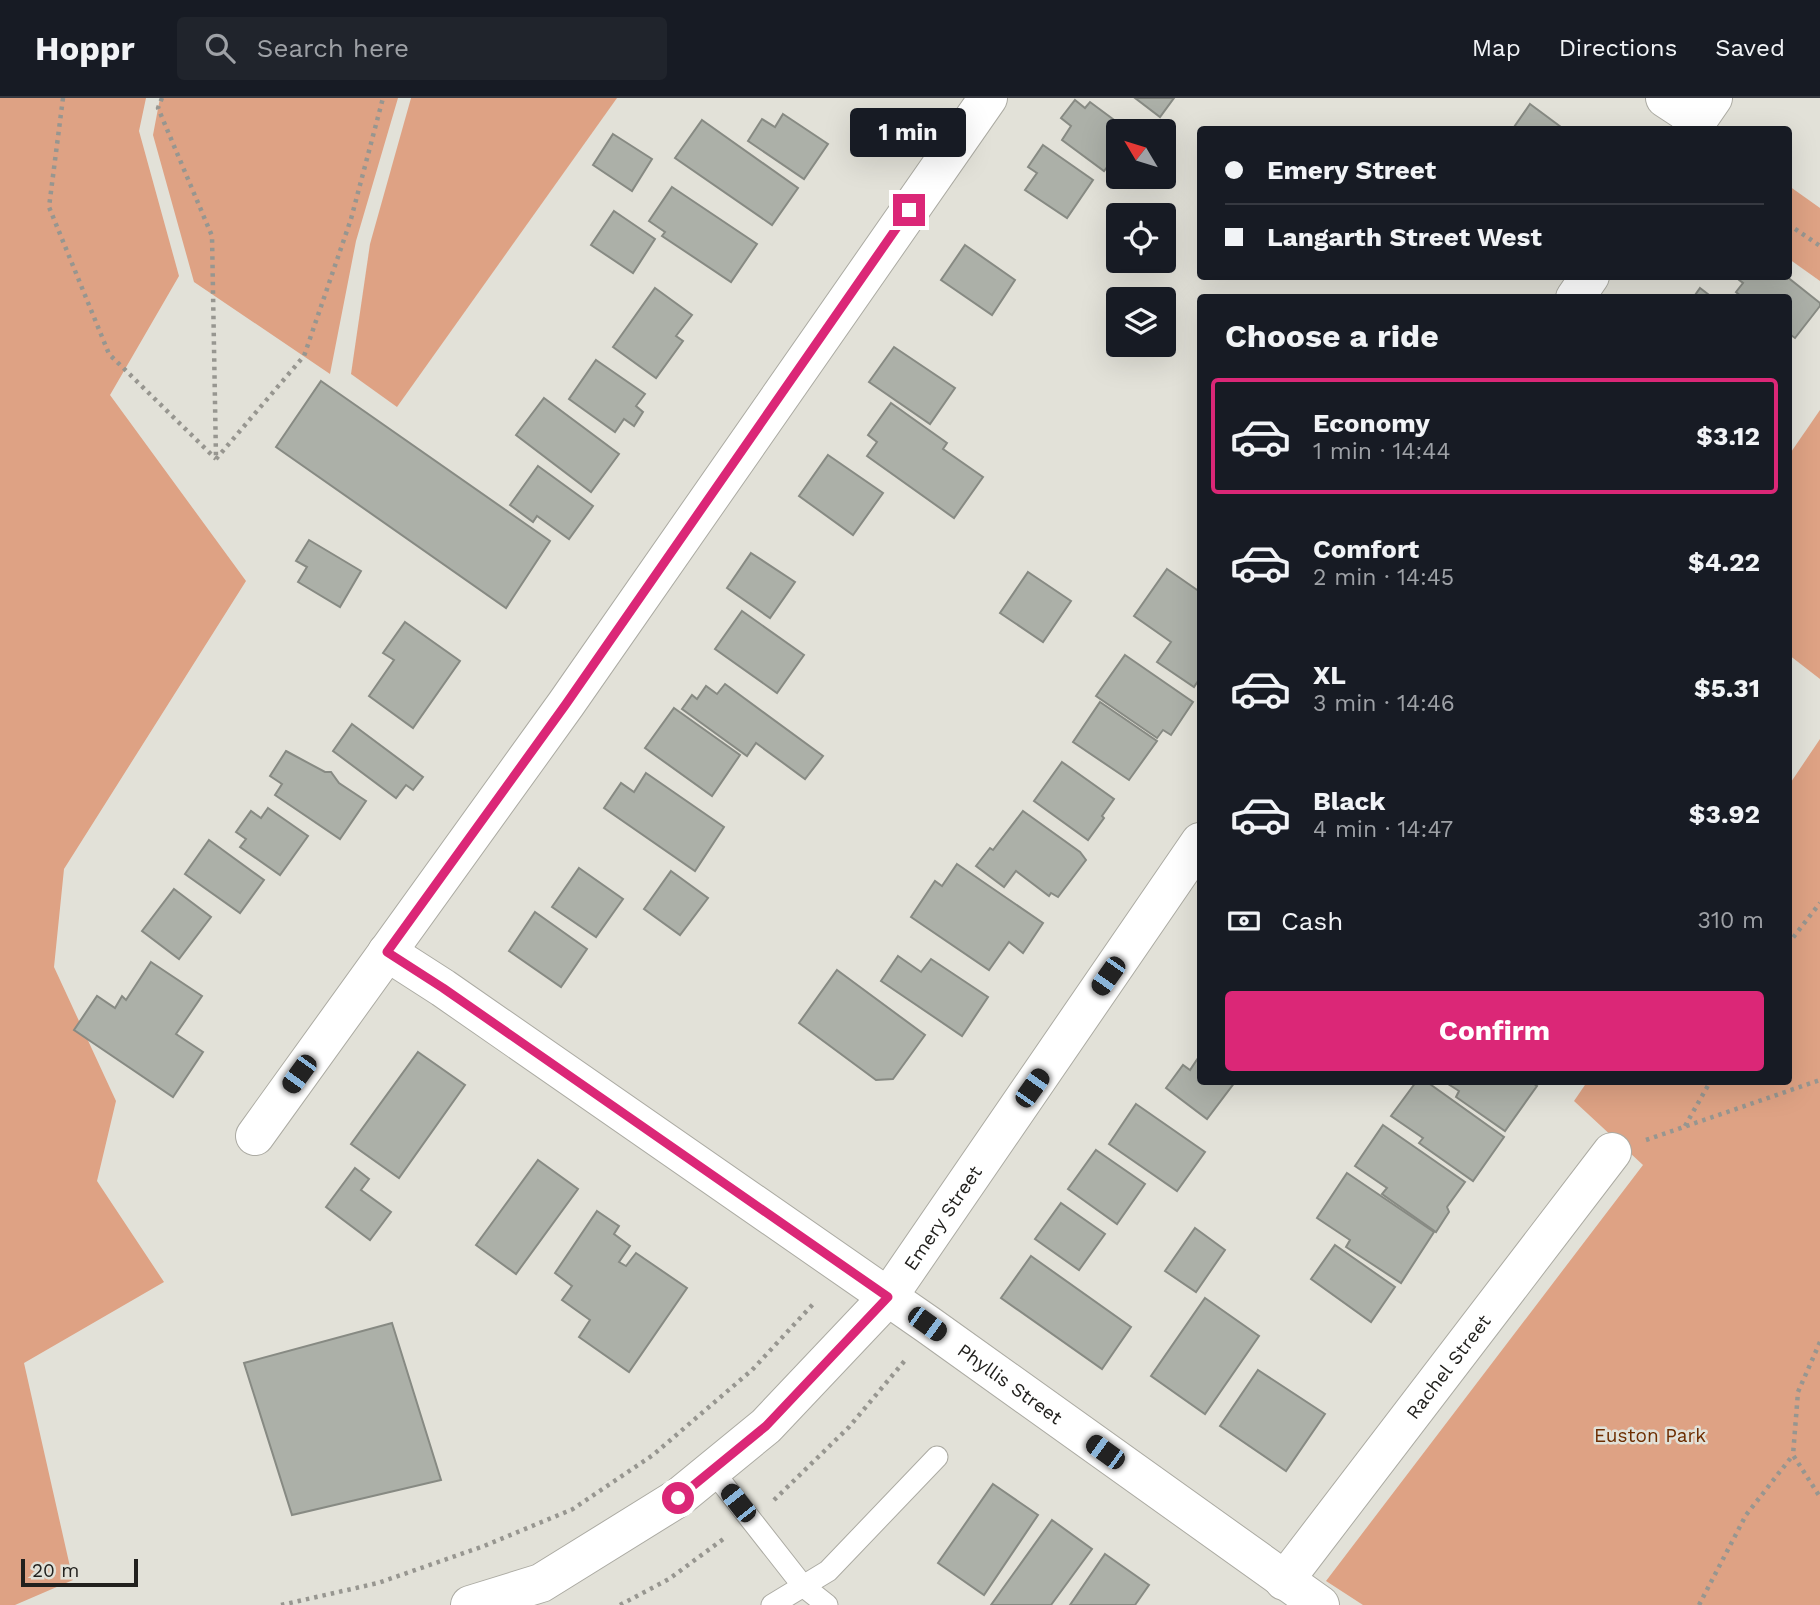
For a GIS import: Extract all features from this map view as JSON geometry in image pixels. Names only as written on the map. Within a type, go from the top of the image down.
[{"type":"street","points":[[255,1136],[566,704],[988,98]]},
{"type":"street","points":[[1665,98],[1700,116]]},
{"type":"street","name":"Emery Street","points":[[470,1605],[541,1583],[678,1498],[766,1426],[888,1297],[1197,846]]},
{"type":"street","name":"Phyllis Street","points":[[387,952],[443,988],[888,1297],[1320,1605]]},
{"type":"street","name":"Rachel Street","points":[[1284,1581],[1612,1152]]},
{"type":"lane","points":[[772,1605],[828,1571],[937,1457]]},
{"type":"lane","points":[[712,1470],[803,1586],[827,1605]]},
{"type":"path","points":[[63,98],[49,207],[109,354],[216,459]]},
{"type":"path","points":[[162,98],[158,108],[212,236],[216,459]]},
{"type":"path","points":[[216,459],[303,356],[351,219],[383,98]]},
{"type":"path","points":[[1792,227],[1820,246]]},
{"type":"path","points":[[1792,939],[1820,903]]},
{"type":"path","points":[[1612,1152],[1820,1080]]},
{"type":"path","points":[[1684,1127],[1708,1085]]},
{"type":"path","points":[[281,1605],[378,1584],[484,1546],[573,1509],[653,1455],[743,1378],[814,1302]]},
{"type":"path","points":[[1699,1605],[1746,1516],[1793,1455],[1798,1392],[1820,1342]]},
{"type":"path","points":[[1793,1455],[1820,1497]]},
{"type":"green space","points":[[0,98],[146,98],[139,131],[179,276],[110,395],[246,581],[64,869],[54,967],[116,1101],[97,1181],[164,1282],[24,1363],[73,1580],[15,1605],[0,1605]]},
{"type":"green space","points":[[160,98],[398,98],[356,241],[330,374],[194,282],[153,135]]},
{"type":"green space","points":[[411,98],[617,98],[397,407],[351,374],[370,244]]},
{"type":"green space","points":[[1792,188],[1820,208],[1820,281],[1792,261]]},
{"type":"green space","points":[[1820,410],[1820,679],[1792,657],[1792,451]]},
{"type":"green space","name":"Euston Park","points":[[1820,739],[1820,1605],[1363,1605],[1326,1581],[1643,1165],[1574,1101],[1585,1085],[1792,1085],[1792,781]]},
{"type":"building","points":[[1135,98],[1174,98],[1160,117]]},
{"type":"building","points":[[1075,100],[1085,108],[1090,102],[1113,119],[1106,119],[1104,171],[1062,140],[1071,126],[1061,118]]},
{"type":"building","points":[[1530,104],[1560,126],[1515,126]]},
{"type":"building","points":[[783,114],[828,144],[804,179],[748,141],[762,119],[775,127]]},
{"type":"building","points":[[702,120],[798,188],[772,225],[675,158]]},
{"type":"building","points":[[613,134],[652,159],[632,191],[593,165]]},
{"type":"building","points":[[1043,145],[1093,180],[1067,218],[1025,190],[1037,173],[1028,167]]},
{"type":"building","points":[[672,187],[757,244],[731,282],[662,236],[665,232],[649,221]]},
{"type":"building","points":[[614,211],[655,239],[633,273],[591,245]]},
{"type":"building","points":[[965,245],[1015,280],[992,315],[941,280]]},
{"type":"building","points":[[1739,280],[1791,280],[1820,303],[1820,306],[1795,338],[1792,336],[1792,294],[1738,294],[1736,292],[1743,283]]},
{"type":"building","points":[[655,288],[692,315],[676,336],[683,341],[656,378],[613,347]]},
{"type":"building","points":[[1700,288],[1708,294],[1696,294]]},
{"type":"building","points":[[894,347],[955,388],[930,424],[869,382]]},
{"type":"building","points":[[596,360],[645,394],[636,406],[643,412],[634,426],[624,419],[615,432],[569,399]]},
{"type":"building","points":[[321,381],[550,541],[506,608],[276,447]]},
{"type":"building","points":[[544,398],[619,454],[591,492],[516,435]]},
{"type":"building","points":[[891,403],[947,443],[943,449],[983,477],[954,518],[867,456],[877,442],[868,435]]},
{"type":"building","points":[[828,455],[883,493],[853,535],[799,496]]},
{"type":"building","points":[[538,466],[593,506],[569,539],[537,516],[533,522],[510,505]]},
{"type":"building","points":[[309,540],[361,571],[340,607],[298,582],[307,567],[296,561]]},
{"type":"building","points":[[751,553],[795,582],[770,618],[727,588]]},
{"type":"building","points":[[1167,569],[1197,590],[1197,682],[1194,687],[1157,662],[1171,642],[1134,616]]},
{"type":"building","points":[[1028,572],[1071,601],[1043,642],[1000,613]]},
{"type":"building","points":[[742,611],[804,655],[777,693],[715,649]]},
{"type":"building","points":[[405,622],[460,661],[413,728],[369,696],[394,660],[383,653]]},
{"type":"building","points":[[1125,655],[1193,702],[1171,735],[1163,730],[1157,738],[1096,696]]},
{"type":"building","points":[[725,684],[823,756],[805,779],[756,743],[747,756],[682,709],[692,695],[697,699],[706,686],[717,694]]},
{"type":"building","points":[[1100,702],[1157,741],[1129,780],[1073,742]]},
{"type":"building","points":[[674,708],[740,755],[712,796],[645,748]]},
{"type":"building","points":[[352,724],[423,777],[413,790],[406,785],[396,798],[333,751]]},
{"type":"building","points":[[286,751],[325,772],[331,772],[339,783],[366,801],[340,839],[275,795],[282,784],[270,776]]},
{"type":"building","points":[[1062,762],[1114,799],[1088,840],[1034,801]]},
{"type":"building","points":[[646,773],[724,827],[695,871],[604,808],[621,783],[634,792]]},
{"type":"building","points":[[268,808],[308,836],[280,875],[240,847],[246,839],[236,832],[251,811],[261,818]]},
{"type":"building","points":[[1023,811],[1080,852],[1086,860],[1058,897],[1051,893],[1049,896],[1016,871],[1004,887],[976,866],[990,848],[993,850]]},
{"type":"building","points":[[209,840],[264,880],[240,913],[185,874]]},
{"type":"building","points":[[957,864],[1043,923],[1023,953],[1009,942],[989,970],[911,917],[935,881],[942,886]]},
{"type":"building","points":[[579,868],[623,899],[596,937],[552,907]]},
{"type":"building","points":[[671,871],[708,898],[680,935],[644,909]]},
{"type":"building","points":[[174,889],[211,917],[179,959],[142,931]]},
{"type":"building","points":[[535,912],[587,949],[561,987],[509,951]]},
{"type":"building","points":[[898,956],[921,972],[931,959],[988,997],[962,1036],[881,981]]},
{"type":"building","points":[[151,962],[202,996],[176,1034],[203,1052],[173,1097],[74,1030],[97,996],[115,1008],[122,996],[126,1000]]},
{"type":"building","points":[[837,970],[925,1035],[893,1079],[876,1080],[799,1023]]},
{"type":"building","points":[[418,1052],[465,1085],[399,1178],[351,1144]]},
{"type":"building","points":[[1197,1060],[1197,1085],[1233,1085],[1207,1119],[1166,1088],[1183,1065],[1190,1070]]},
{"type":"building","points":[[1414,1085],[1431,1085],[1504,1137],[1473,1181],[1419,1143],[1423,1138],[1391,1116]]},
{"type":"building","points":[[1450,1085],[1537,1086],[1505,1131],[1456,1097],[1459,1091]]},
{"type":"building","points":[[1136,1104],[1205,1152],[1177,1191],[1109,1144]]},
{"type":"building","points":[[1383,1125],[1465,1182],[1447,1207],[1449,1212],[1436,1232],[1382,1194],[1387,1188],[1355,1166]]},
{"type":"building","points":[[1096,1150],[1145,1184],[1117,1224],[1068,1189]]},
{"type":"building","points":[[538,1160],[578,1189],[516,1274],[476,1245]]},
{"type":"building","points":[[355,1168],[369,1179],[361,1190],[391,1212],[370,1240],[326,1207]]},
{"type":"building","points":[[1347,1173],[1434,1232],[1401,1283],[1346,1247],[1350,1240],[1317,1218]]},
{"type":"building","points":[[1061,1203],[1105,1234],[1079,1270],[1035,1239]]},
{"type":"building","points":[[597,1211],[619,1226],[614,1234],[630,1246],[619,1262],[626,1266],[636,1253],[687,1288],[629,1372],[579,1337],[590,1320],[562,1300],[572,1286],[555,1273]]},
{"type":"building","points":[[1195,1228],[1225,1250],[1196,1292],[1165,1271]]},
{"type":"building","points":[[1335,1245],[1395,1287],[1371,1322],[1311,1279]]},
{"type":"building","points":[[1031,1256],[1131,1327],[1102,1369],[1001,1298]]},
{"type":"building","points":[[1205,1298],[1259,1336],[1205,1414],[1151,1376]]},
{"type":"building","points":[[392,1323],[441,1480],[292,1515],[244,1363]]},
{"type":"building","points":[[1258,1370],[1325,1414],[1286,1471],[1220,1426]]},
{"type":"building","points":[[993,1484],[1038,1515],[984,1595],[938,1563]]},
{"type":"building","points":[[1052,1520],[1092,1549],[1051,1605],[991,1605]]},
{"type":"building","points":[[1105,1554],[1149,1585],[1135,1605],[1070,1605]]},
{"type":"route","points":[[678,1498],[766,1426],[888,1297],[443,988],[387,952],[566,704],[909,210]]}]
